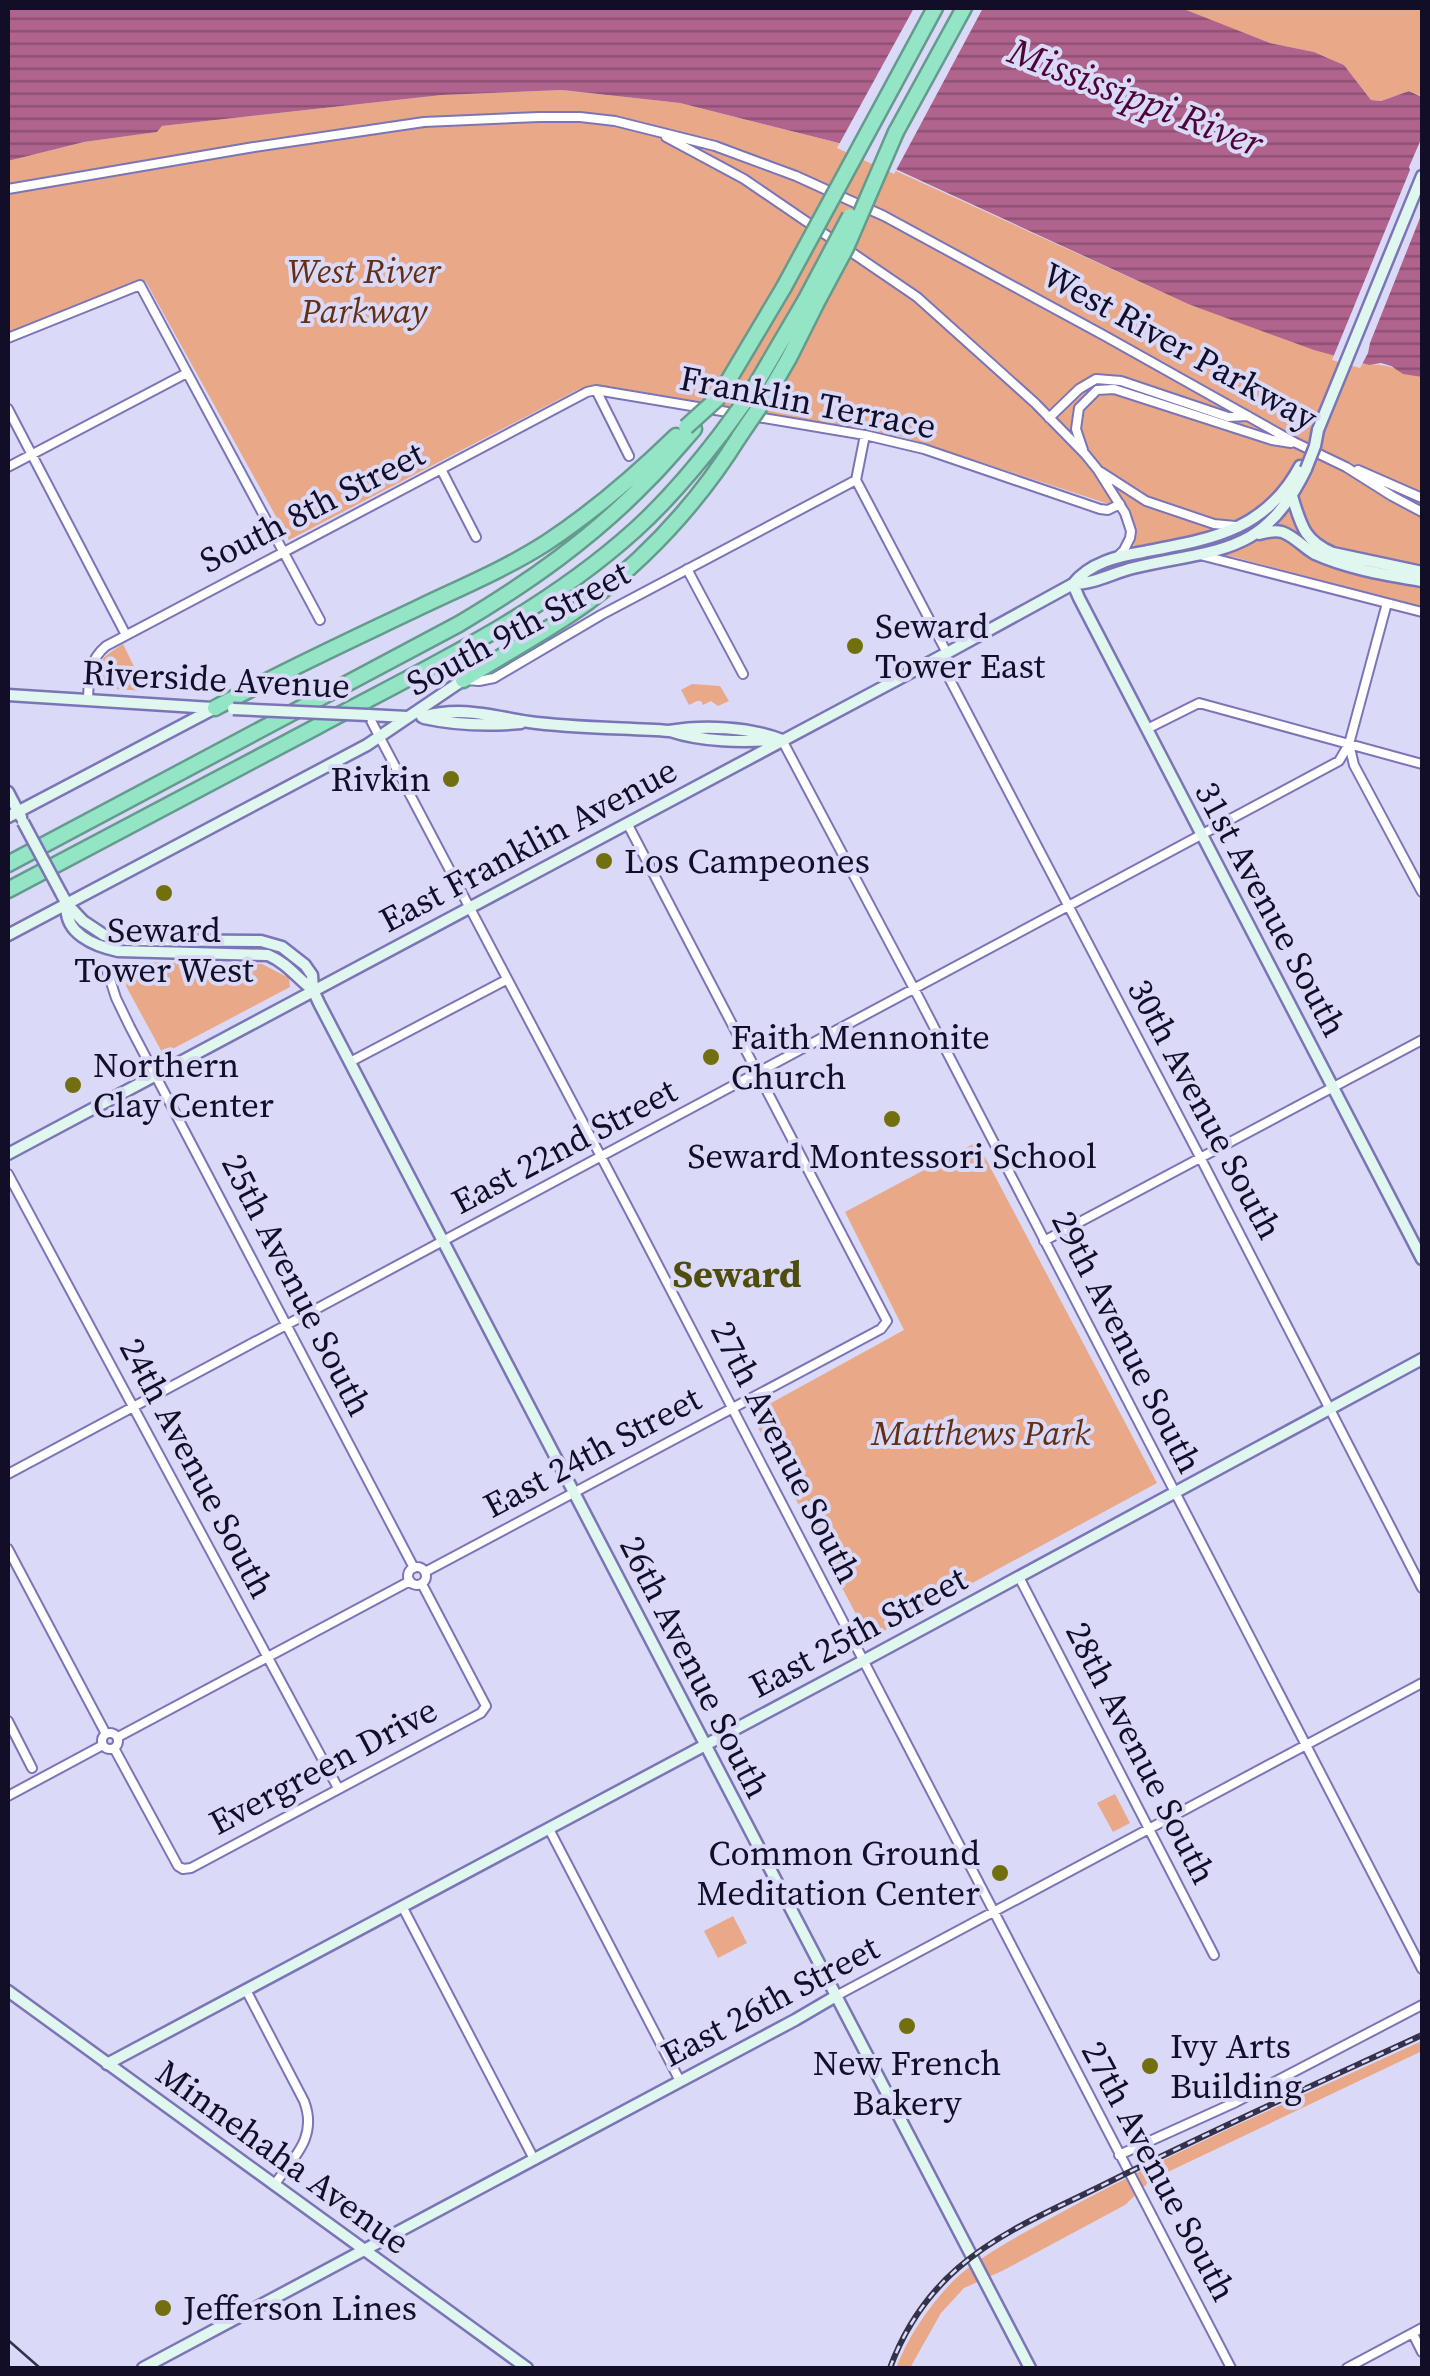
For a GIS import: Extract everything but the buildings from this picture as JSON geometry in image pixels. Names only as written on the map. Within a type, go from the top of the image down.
[{"type":"highway","points":[[8,864],[459,624],[550,566],[600,526],[647,481],[721,393],[784,287],[932,8]]},
{"type":"highway","points":[[462,680],[570,614],[627,571],[691,505],[789,358],[811,302],[896,132],[964,8]]},
{"type":"highway","points":[[926,76],[976,8]]},
{"type":"highway","points":[[8,890],[419,672],[530,610],[588,569],[636,529],[677,487],[721,434],[811,302]]},
{"type":"highway","points":[[215,708],[543,545],[584,517],[690,428]]},
{"type":"street","name":"West River Parkway","points":[[8,189],[254,147],[458,119],[615,120],[752,159],[884,216],[1294,442],[1422,498]]},
{"type":"street","name":"West River Parkway","points":[[658,132],[744,179],[917,297],[1049,418],[1098,470],[1120,504],[1131,531],[1128,543],[1116,558]]},
{"type":"street","points":[[744,179],[752,159]]},
{"type":"street","points":[[1303,468],[1422,176]]},
{"type":"street","points":[[8,338],[140,286],[320,620]]},
{"type":"street","points":[[8,468],[188,373]]},
{"type":"street","points":[[1049,418],[1085,384],[1096,379],[1108,379],[1228,417],[1248,416]]},
{"type":"street","points":[[1084,454],[1076,429],[1078,408],[1098,390],[1114,389],[1272,440],[1294,442]]},
{"type":"street","points":[[596,390],[629,456]]},
{"type":"street","name":"South 8th Street","points":[[88,699],[92,662],[106,646],[596,390]]},
{"type":"street","name":"Franklin Terrace","points":[[596,390],[865,434],[924,449],[1100,509],[1120,504]]},
{"type":"street","points":[[8,409],[126,635]]},
{"type":"street","points":[[856,480],[865,434]]},
{"type":"street","name":"West River Parkway","points":[[1346,467],[1422,512]]},
{"type":"street","name":"East Franklin Avenue","points":[[8,1154],[1074,584],[1233,546],[1258,534],[1292,496],[1303,468]]},
{"type":"street","name":"East Franklin Avenue","points":[[1074,584],[1080,574],[1116,558],[1243,526],[1272,505],[1303,468]]},
{"type":"street","name":"West River Parkway","points":[[1098,470],[1146,501],[1214,524],[1243,526]]},
{"type":"street","points":[[442,471],[476,537]]},
{"type":"street","name":"South 9th Street","points":[[8,936],[64,898],[367,744],[462,680],[494,678],[601,615],[856,480]]},
{"type":"street","name":"30th Avenue South","points":[[856,480],[1068,908],[1422,1588]]},
{"type":"street","points":[[1292,496],[1301,527],[1321,548],[1422,572]]},
{"type":"street","points":[[1258,534],[1284,533],[1327,558],[1364,570],[1422,580]]},
{"type":"street","points":[[1196,554],[1422,612]]},
{"type":"street","points":[[687,569],[742,674]]},
{"type":"street","name":"31st Avenue South","points":[[1074,584],[1422,1260]]},
{"type":"street","points":[[1387,603],[1350,744],[1354,765],[1422,892]]},
{"type":"street","name":"Riverside Avenue","points":[[8,695],[370,719],[422,717],[446,711],[500,715],[530,722],[669,730],[694,738],[782,740]]},
{"type":"street","points":[[1146,729],[1199,703],[1422,764]]},
{"type":"street","points":[[16,817],[215,708]]},
{"type":"street","name":"27th Avenue South","points":[[370,719],[1231,2368]]},
{"type":"street","name":"29th Avenue South","points":[[782,740],[1422,1970]]},
{"type":"street","name":"East 22nd Street","points":[[8,1474],[1340,761],[1350,744]]},
{"type":"street","points":[[8,792],[16,817],[64,898]]},
{"type":"street","points":[[627,823],[757,1073]]},
{"type":"street","name":"26th Avenue South","points":[[64,898],[69,924],[100,946],[118,951],[268,954],[287,965],[313,990],[1030,2368]]},
{"type":"street","name":"25th Avenue South","points":[[108,973],[116,998],[414,1568]]},
{"type":"street","points":[[350,1062],[506,980]]},
{"type":"street","points":[[1044,1241],[1422,1040]]},
{"type":"street","name":"East 24th Street","points":[[425,1572],[881,1328],[887,1321],[757,1073]]},
{"type":"street","name":"24th Avenue South","points":[[8,1174],[338,1788]]},
{"type":"street","name":"East 25th Street","points":[[107,2064],[864,1662],[1422,1359]]},
{"type":"street","points":[[8,1549],[106,1734]]},
{"type":"street","points":[[414,1568],[425,1572],[422,1584],[410,1580],[414,1568]]},
{"type":"street","name":"28th Avenue South","points":[[1019,1577],[1214,1955]]},
{"type":"street","points":[[118,1737],[410,1580]]},
{"type":"street","name":"Evergreen Drive","points":[[114,1748],[178,1866],[191,1868],[480,1713],[486,1706],[422,1584]]},
{"type":"street","name":"East 26th Street","points":[[144,2368],[1422,1683]]},
{"type":"street","points":[[8,1721],[32,1768]]},
{"type":"street","points":[[103,1745],[106,1734],[112,1732],[118,1737]]},
{"type":"street","points":[[103,1745],[114,1748],[118,1737]]},
{"type":"street","points":[[8,1796],[103,1745]]},
{"type":"street","points":[[549,1829],[680,2081]]},
{"type":"street","points":[[402,1908],[534,2159]]},
{"type":"street","points":[[246,1990],[310,2116],[305,2141],[274,2185]]},
{"type":"street","name":"Minnehaha Avenue","points":[[8,1991],[527,2368]]},
{"type":"street","points":[[1119,2155],[1236,2102],[1422,2005]]},
{"type":"street","points":[[1347,2368],[1422,2328]]},
{"type":"street","points":[[1413,2334],[1422,2352]]},
{"type":"green space","points":[[1176,8],[1422,8],[1422,96],[1409,91],[1381,101],[1371,100],[1344,65]]},
{"type":"green space","name":"West River Parkway","points":[[562,90],[680,103],[839,143],[1188,304],[1368,365],[1383,365],[1422,377],[1422,608],[1234,557],[1134,546],[1135,528],[1130,511],[900,436],[608,386],[579,389],[289,540],[146,282],[8,344],[8,161],[84,142],[157,132],[162,126],[442,95]]},
{"type":"green space","points":[[123,644],[146,691],[99,688],[95,684],[98,665]]},
{"type":"green space","points":[[692,684],[720,686],[729,701],[718,706],[711,701],[689,705],[681,690]]},
{"type":"green space","points":[[128,962],[262,964],[289,978],[290,987],[163,1054],[126,986]]},
{"type":"green space","name":"Matthews Park","points":[[977,1142],[1157,1483],[869,1639],[751,1414],[904,1330],[845,1212]]},
{"type":"green space","points":[[1115,1794],[1130,1823],[1113,1832],[1097,1803]]},
{"type":"green space","points":[[733,1916],[747,1943],[718,1958],[704,1931]]},
{"type":"green space","points":[[1422,2041],[1422,2051],[1151,2180],[1125,2205],[964,2288],[941,2313],[910,2368],[896,2368],[913,2333],[936,2300],[954,2280],[992,2252],[1152,2166]]},
{"type":"water","name":"Mississippi River","points":[[8,8],[1181,8],[1270,43],[1314,52],[1344,65],[1371,100],[1381,101],[1409,91],[1422,97],[1422,377],[1403,374],[1381,363],[1369,365],[1314,350],[1188,304],[839,143],[680,103],[562,90],[442,95],[162,126],[157,132],[84,142],[8,161]]},
{"type":"pier","points":[[914,8],[983,8],[894,174],[837,148]]},
{"type":"pier","points":[[1422,137],[1422,213],[1368,353],[1360,368],[1332,360],[1410,170]]},
{"type":"tram line","points":[[8,2340],[40,2368]]},
{"type":"railway","points":[[890,2368],[909,2327],[927,2301],[958,2268],[993,2242],[1188,2143],[1422,2035]]},
{"type":"place","name":"Seward Tower East","points":[[855,646]]},
{"type":"place","name":"Rivkin","points":[[451,779]]},
{"type":"place","name":"Los Campeones","points":[[604,861]]},
{"type":"place","name":"Seward Tower West","points":[[164,893]]},
{"type":"place","name":"Faith Mennonite Church","points":[[711,1057]]},
{"type":"place","name":"Northern Clay Center","points":[[73,1085]]},
{"type":"place","name":"Seward Montessori School","points":[[892,1119]]},
{"type":"place","name":"Common Ground Meditation Center","points":[[1000,1873]]},
{"type":"place","name":"New French Bakery","points":[[907,2026]]},
{"type":"place","name":"Ivy Arts Building","points":[[1150,2066]]},
{"type":"place","name":"Jefferson Lines","points":[[163,2308]]},
{"type":"district","name":"Seward","points":[[737,1274]]}]
